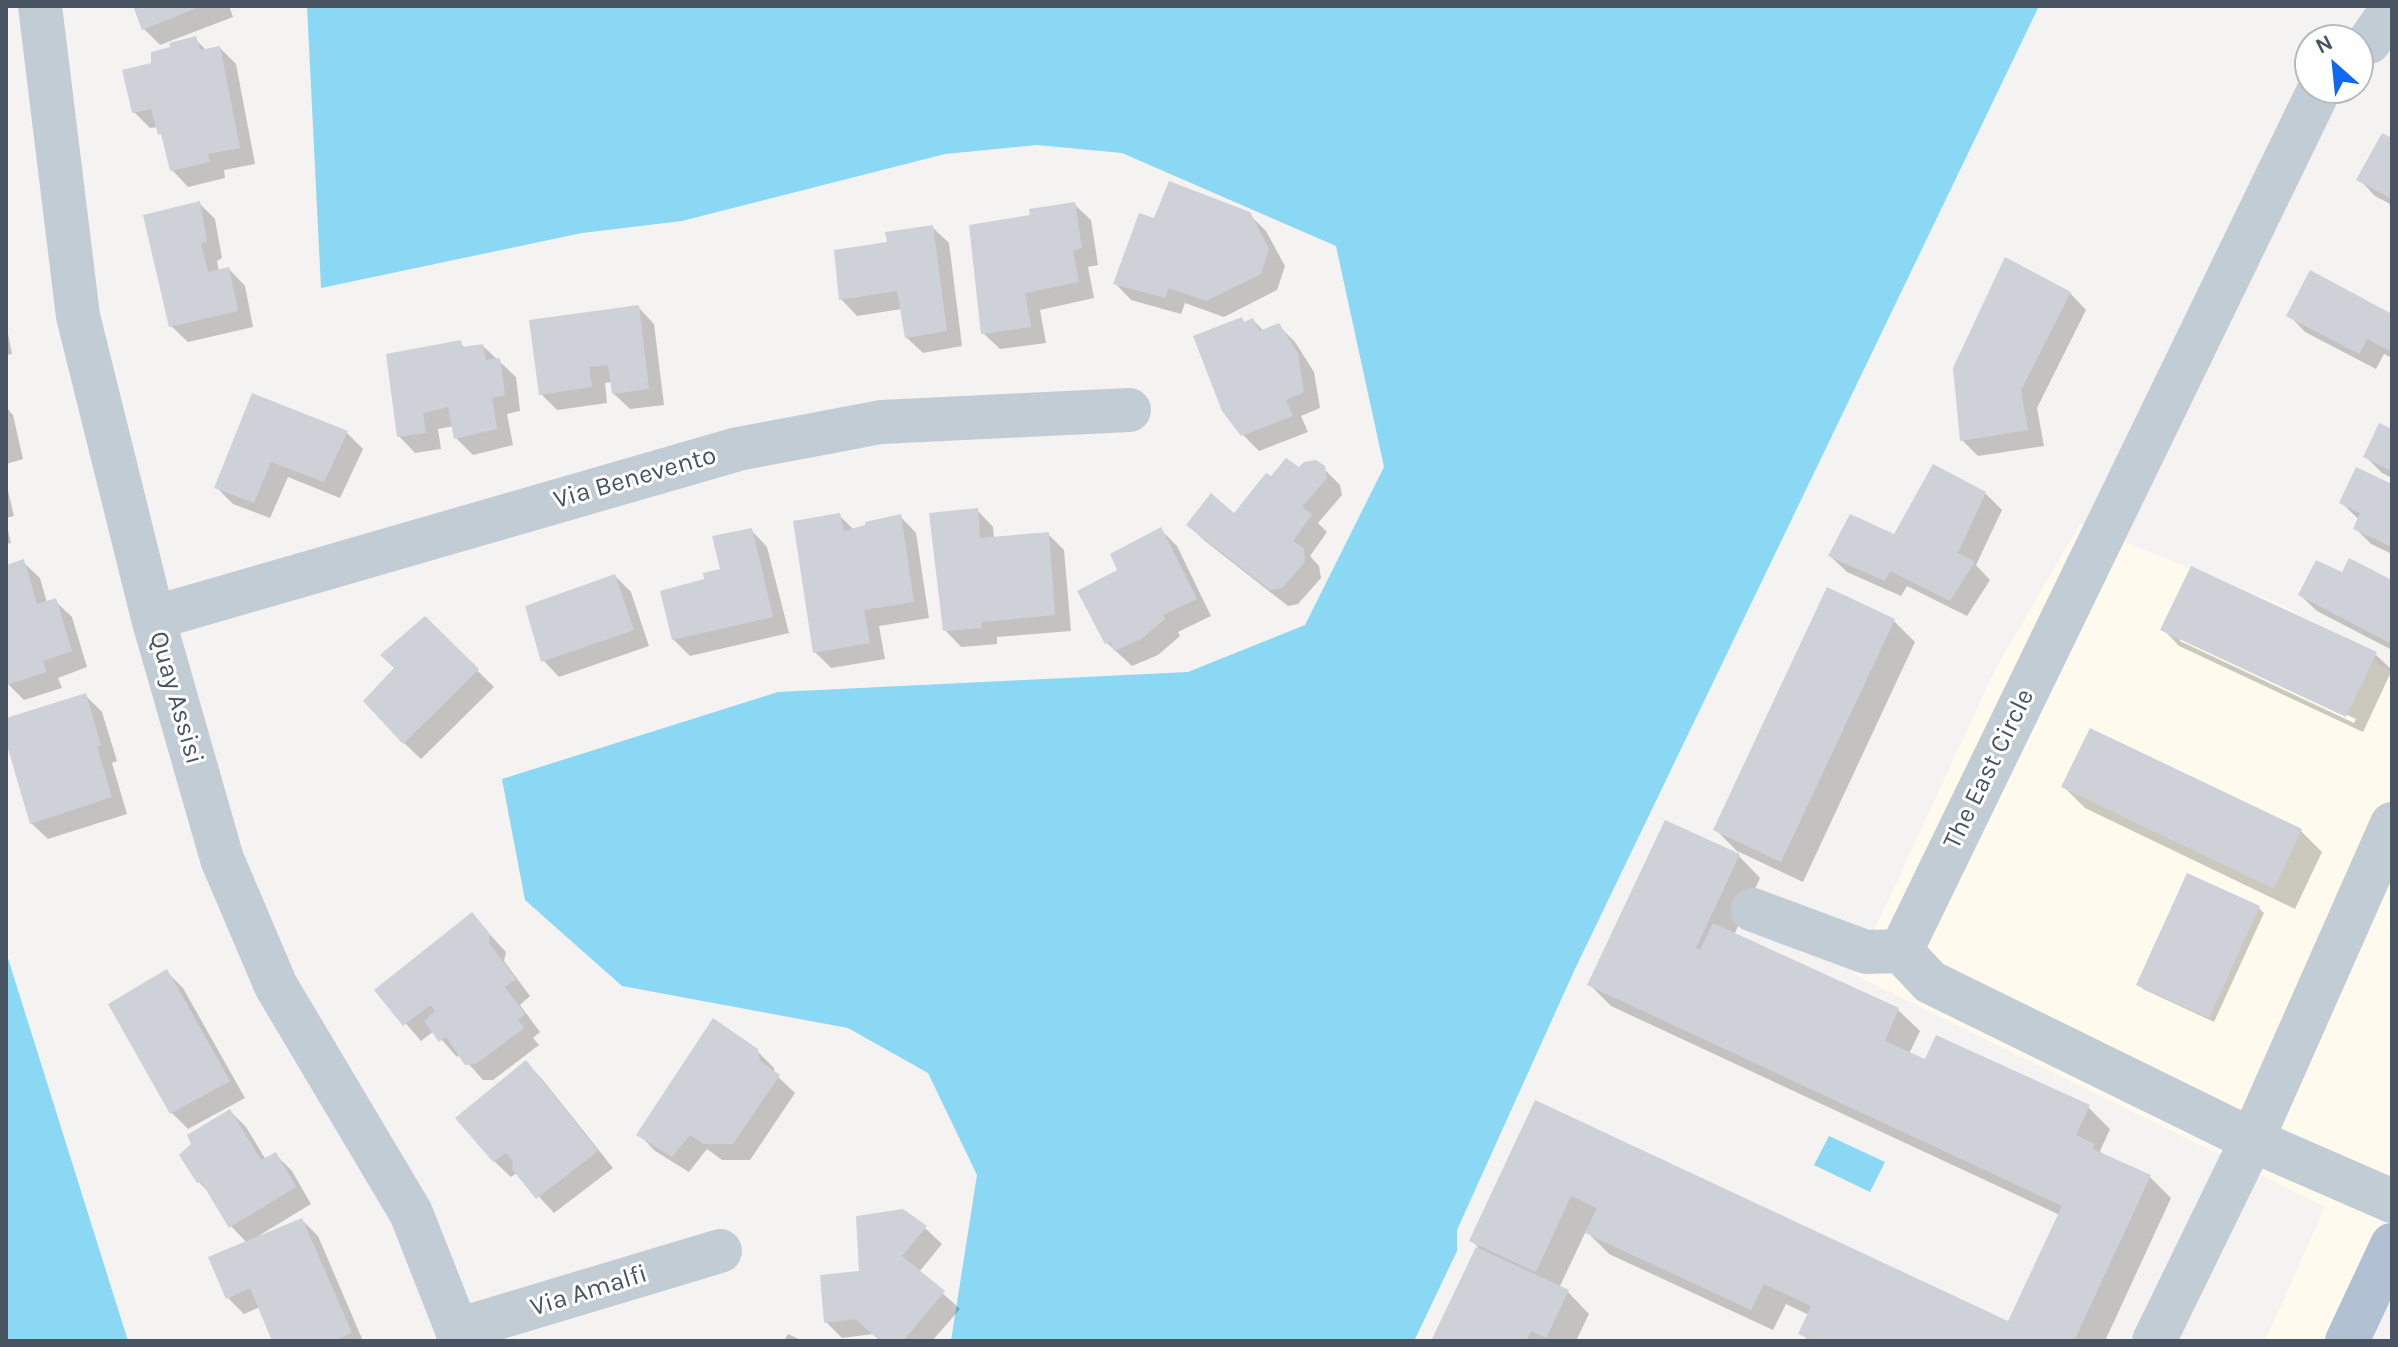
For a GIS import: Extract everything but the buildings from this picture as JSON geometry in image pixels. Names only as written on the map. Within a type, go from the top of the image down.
[{"type":"main road","points":[[2347,1341],[2392,1245]]},
{"type":"street","name":"Quay Assisi","points":[[40,6],[78,316],[153,618],[222,859],[276,986],[411,1213],[458,1335]]},
{"type":"street","name":"The East Circle","points":[[1901,951],[2312,104]]},
{"type":"street","name":"Via Benevento","points":[[153,618],[738,449],[881,422],[1129,410]]},
{"type":"street","points":[[2154,1341],[2252,1140],[2392,824]]},
{"type":"street","points":[[1753,910],[1866,952],[1901,951],[1930,982],[2252,1140],[2392,1201]]},
{"type":"street","name":"Via Amalfi","points":[[458,1335],[720,1251]]},
{"type":"shaded area","points":[[2080,524],[2282,605],[2392,672],[2392,1200],[2326,1341],[2265,1341],[2325,1207],[1854,974],[1995,670]]},
{"type":"water","points":[[307,6],[2039,6],[1574,971],[1457,1230],[1457,1251],[1414,1341],[951,1341],[977,1175],[928,1073],[848,1028],[622,986],[525,900],[502,779],[778,692],[1188,672],[1305,625],[1384,467],[1336,246],[1122,153],[1037,145],[945,154],[682,221],[582,233],[321,288]]},
{"type":"water","points":[[6,952],[128,1341],[6,1341]]},
{"type":"water","points":[[1829,1136],[1885,1162],[1870,1192],[1814,1165]]}]
